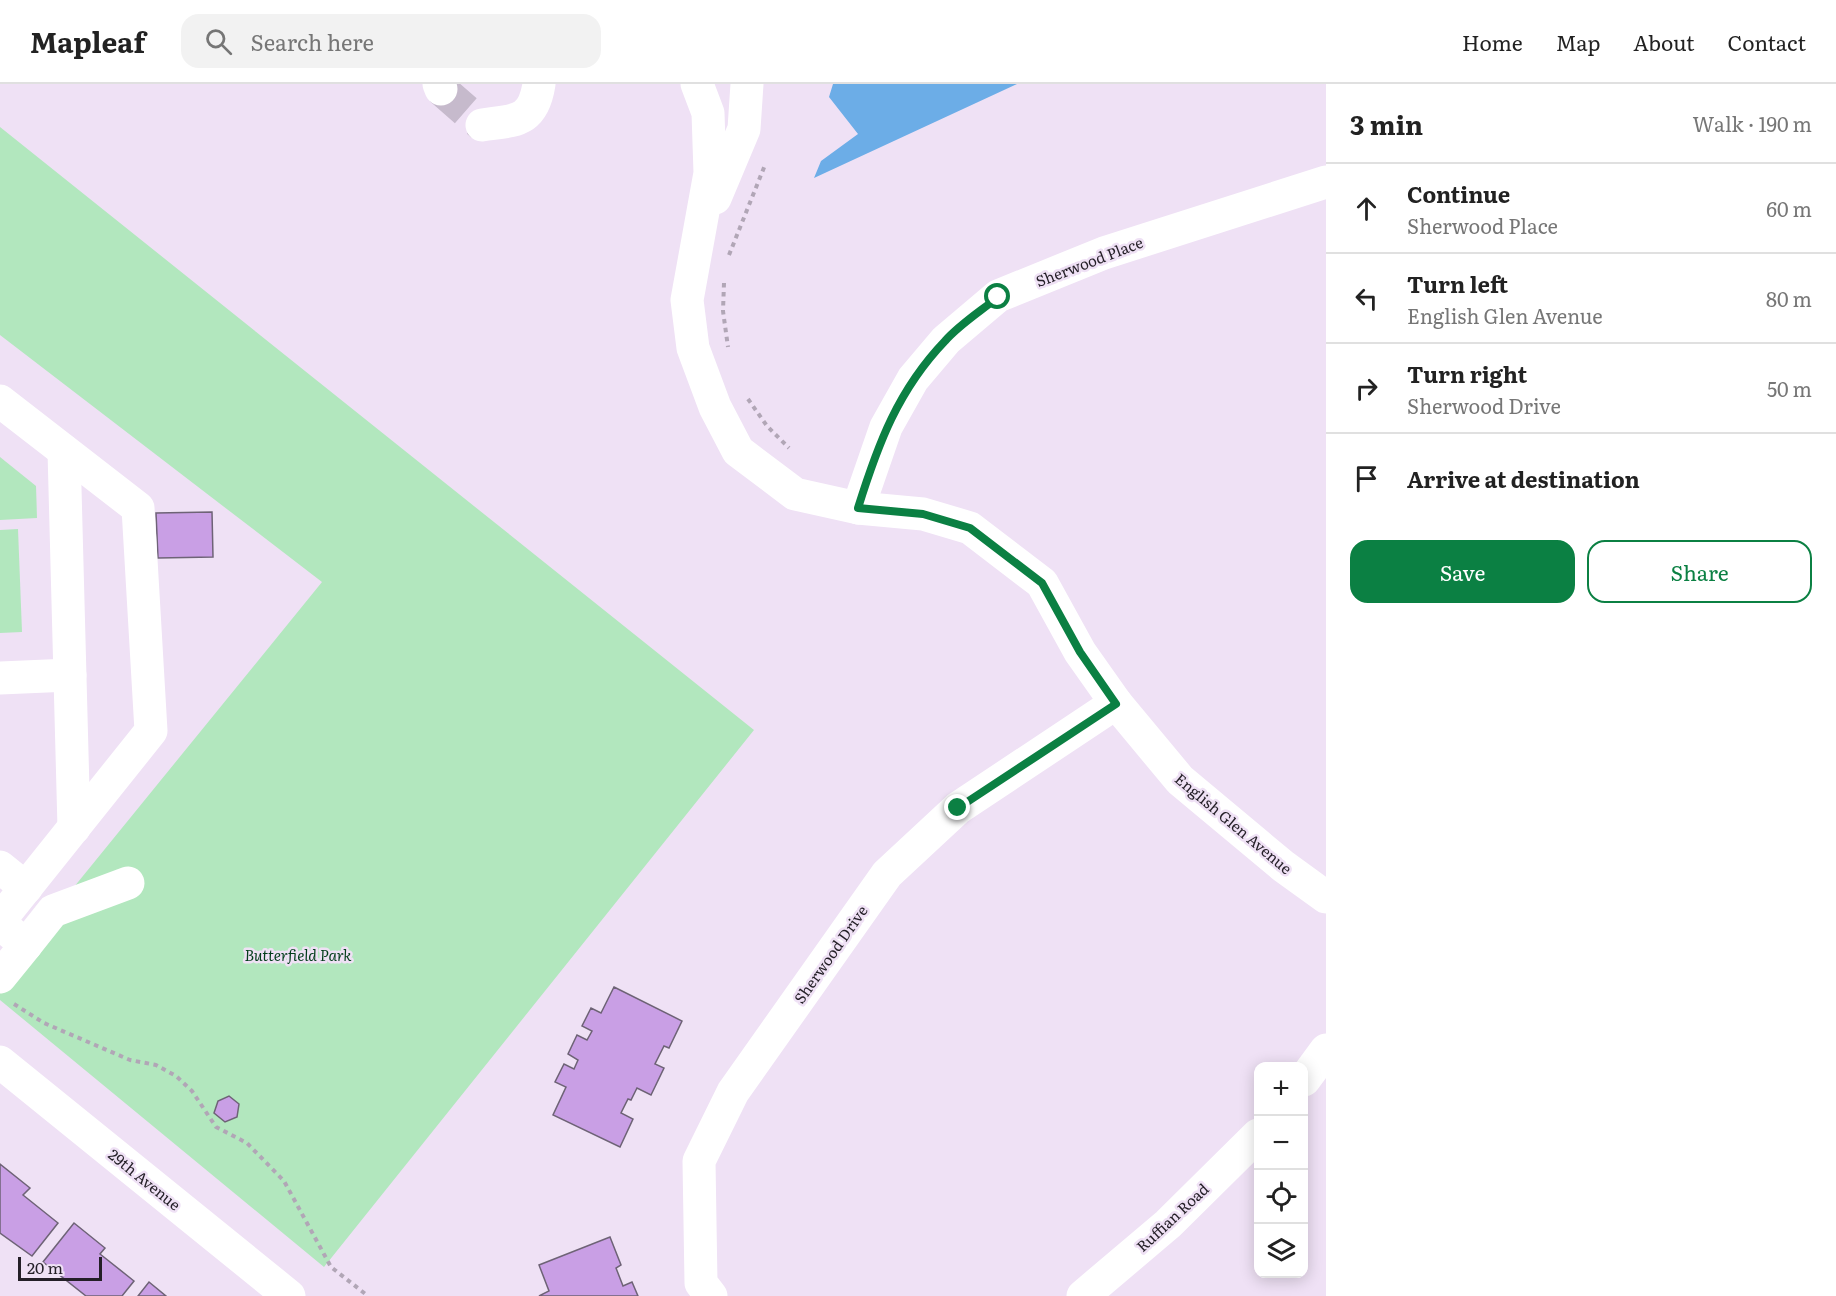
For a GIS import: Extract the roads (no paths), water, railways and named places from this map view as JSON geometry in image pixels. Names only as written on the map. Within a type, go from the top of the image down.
[{"type":"street","points":[[482,124],[518,120],[533,106],[539,84]]},
{"type":"street","name":"English Glen Avenue","points":[[697,84],[708,113],[710,173],[687,300],[693,348],[715,407],[738,451],[795,494],[858,508],[923,514],[970,528],[1042,583],[1080,652],[1116,704],[1180,780],[1283,866],[1326,897]]},
{"type":"street","name":"English Glen Avenue","points":[[699,238],[744,129],[747,84]]},
{"type":"street","name":"Sherwood Place","points":[[858,508],[886,427],[913,379],[946,340],[998,297],[1104,253],[1326,182]]},
{"type":"street","points":[[0,401],[138,508],[151,731],[0,922],[26,945]]},
{"type":"street","points":[[64,451],[74,828]]},
{"type":"street","points":[[0,678],[70,675]]},
{"type":"street","name":"Sherwood Drive","points":[[711,1296],[702,1283],[699,1161],[733,1092],[887,874],[958,808],[1116,704]]},
{"type":"street","points":[[0,867],[26,888]]},
{"type":"street","points":[[3,988],[26,945],[53,911],[128,883]]},
{"type":"street","points":[[1308,1075],[1326,1050]]},
{"type":"street","name":"29th Avenue","points":[[0,1062],[289,1296]]},
{"type":"street","name":"Ruffian Road","points":[[1083,1296],[1168,1224],[1254,1139]]},
{"type":"water","points":[[833,84],[1017,84],[814,178],[821,161],[858,134],[829,97]]},
{"type":"tunnel","points":[[441,89],[482,125]]},
{"type":"park label","name":"Butterfield Park","points":[[298,954]]}]
